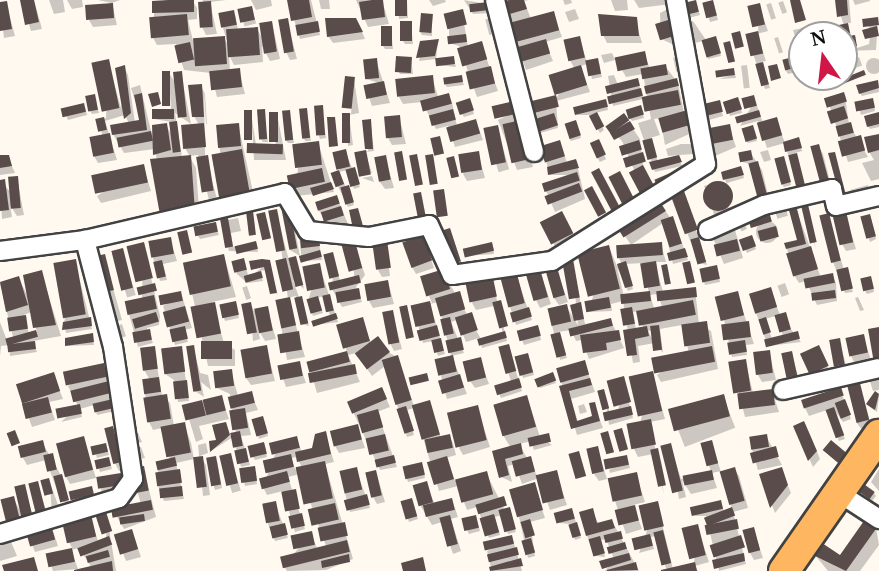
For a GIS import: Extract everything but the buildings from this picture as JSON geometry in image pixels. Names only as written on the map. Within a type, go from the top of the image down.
[{"type":"main road","points":[[784,571],[879,435]]},
{"type":"street","points":[[495,0],[534,152]]},
{"type":"street","points":[[0,251],[85,240],[285,192],[308,231],[369,237],[429,225],[452,275],[490,275],[552,261],[706,164],[676,0]]},
{"type":"street","points":[[708,230],[764,205],[832,189],[836,206],[879,195]]},
{"type":"street","points":[[0,534],[119,498],[133,479],[113,347],[85,240]]},
{"type":"street","points":[[783,390],[879,368]]},
{"type":"street","points":[[839,493],[879,519]]}]
